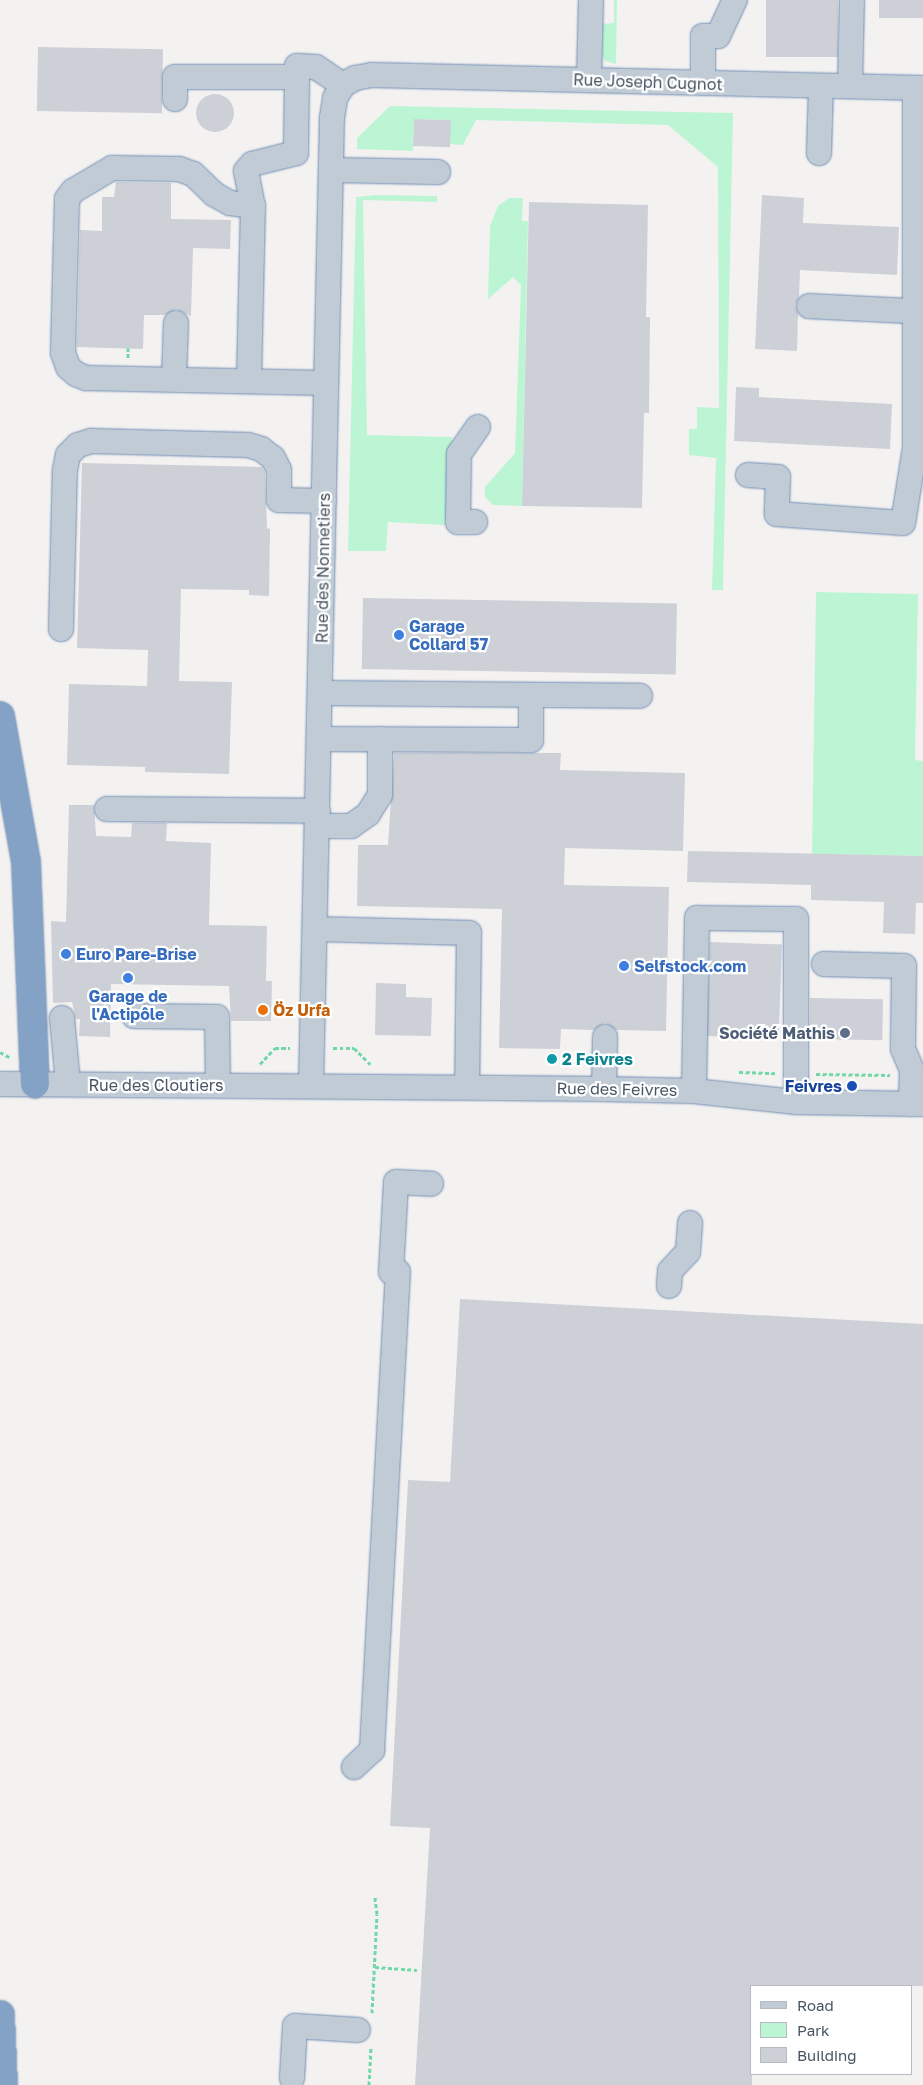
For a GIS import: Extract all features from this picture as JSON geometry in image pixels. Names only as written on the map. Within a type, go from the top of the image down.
[{"type":"highway","points":[[0,716],[26,862],[35,1084]]},
{"type":"highway","points":[[0,2015],[2,2085]]},
{"type":"street","points":[[589,80],[591,0]]},
{"type":"street","points":[[702,83],[703,36],[718,36],[735,0]]},
{"type":"street","points":[[850,86],[852,0]]},
{"type":"street","points":[[249,381],[253,206],[246,171],[252,164],[296,153],[297,66],[316,67],[343,85]]},
{"type":"street","name":"Rue Joseph Cugnot","points":[[343,85],[355,78],[372,75],[919,88]]},
{"type":"street","points":[[175,99],[175,77],[297,76]]},
{"type":"street","name":"Rue des Nonnetiers","points":[[311,1086],[316,929],[332,118],[335,98],[343,85]]},
{"type":"street","points":[[819,153],[821,86]]},
{"type":"street","points":[[748,475],[778,477],[777,514],[903,523],[915,448],[913,311],[919,88]]},
{"type":"street","points":[[253,206],[230,203],[214,194],[194,174],[179,169],[112,168],[73,191],[66,198],[63,353],[68,367],[86,378],[326,383]]},
{"type":"street","points":[[331,170],[438,172]]},
{"type":"street","points":[[809,306],[913,311]]},
{"type":"street","points":[[174,379],[176,323]]},
{"type":"street","points":[[475,522],[458,522],[459,454],[478,427]]},
{"type":"street","points":[[61,629],[65,470],[68,455],[78,445],[90,441],[248,445],[261,449],[273,458],[279,470],[279,500],[324,501]]},
{"type":"street","points":[[320,693],[640,696]]},
{"type":"street","points":[[320,739],[531,740],[531,695]]},
{"type":"street","points":[[107,809],[318,818],[351,826],[368,814],[380,795],[380,739]]},
{"type":"street","points":[[694,1091],[697,918],[796,919],[796,1102]]},
{"type":"street","points":[[316,929],[469,933],[467,1086]]},
{"type":"street","points":[[824,964],[904,966],[903,1049],[912,1070],[917,1104]]},
{"type":"street","points":[[134,1016],[217,1018],[218,1086]]},
{"type":"street","points":[[62,1018],[68,1084]]},
{"type":"street","points":[[604,1089],[606,1037]]},
{"type":"street","name":"Rue des Cloutiers","points":[[0,1084],[311,1086]]},
{"type":"street","name":"Rue des Feivres","points":[[311,1086],[467,1086],[694,1091],[796,1102],[917,1104]]},
{"type":"street","points":[[354,1767],[372,1750],[394,1272],[396,1182],[431,1184]]},
{"type":"street","points":[[669,1286],[670,1271],[688,1252],[690,1223]]},
{"type":"street","points":[[292,2078],[295,2026],[367,2029]]},
{"type":"path","points":[[369,2085],[367,2029],[375,1967],[375,1896]]},
{"type":"path","points":[[375,1967],[418,1970]]},
{"type":"green space","points":[[614,0],[617,0],[616,64],[605,61],[598,44],[600,24],[614,23]]},
{"type":"green space","points":[[390,106],[733,113],[723,590],[712,590],[716,458],[689,455],[689,429],[697,429],[697,407],[719,408],[718,167],[668,125],[476,120],[463,145],[450,144],[450,120],[414,119],[413,151],[357,149],[357,138]]},
{"type":"green space","points":[[377,195],[437,196],[437,202],[363,200],[367,435],[452,437],[451,522],[444,525],[388,522],[386,551],[348,551],[356,197]]},
{"type":"green space","points":[[509,198],[523,198],[522,221],[528,221],[522,506],[493,505],[485,497],[485,487],[515,453],[521,285],[513,277],[488,299],[490,226],[498,206]]},
{"type":"green space","points":[[816,592],[918,594],[915,760],[923,761],[923,856],[812,854]]},
{"type":"building","points":[[766,0],[838,0],[838,57],[766,57]]},
{"type":"building","points":[[879,0],[923,0],[923,18],[879,18]]},
{"type":"building","points":[[38,47],[163,49],[162,113],[37,111]]},
{"type":"building","points":[[215,94],[228,100],[234,113],[228,126],[215,132],[202,126],[196,113],[202,100]]},
{"type":"building","points":[[414,119],[451,120],[450,147],[413,146]]},
{"type":"building","points":[[116,182],[171,183],[171,219],[231,220],[230,249],[193,248],[191,316],[176,309],[165,315],[144,315],[143,349],[77,347],[80,230],[102,231],[102,197],[114,197]]},
{"type":"building","points":[[762,195],[804,198],[803,223],[899,227],[897,275],[800,270],[799,297],[795,305],[798,314],[797,351],[755,349]]},
{"type":"building","points":[[529,202],[648,205],[646,317],[650,317],[649,413],[644,413],[642,508],[522,506]]},
{"type":"building","points":[[736,387],[759,388],[759,397],[892,404],[890,449],[734,441]]},
{"type":"building","points":[[82,463],[262,467],[265,473],[267,528],[270,529],[269,596],[249,595],[249,590],[181,589],[179,681],[232,682],[229,774],[145,772],[145,767],[67,765],[69,684],[147,686],[148,650],[77,648]]},
{"type":"building","points":[[363,598],[677,603],[676,674],[362,669]]},
{"type":"building","points":[[394,753],[561,753],[560,770],[685,773],[683,851],[565,848],[564,885],[669,887],[666,1031],[617,1030],[605,1023],[593,1030],[561,1029],[560,1049],[499,1048],[502,909],[357,906],[358,845],[388,845]]},
{"type":"building","points":[[69,805],[94,805],[96,836],[131,837],[132,823],[167,823],[166,841],[211,843],[209,925],[267,926],[266,981],[272,981],[271,1021],[231,1021],[229,986],[111,984],[110,1037],[79,1036],[80,1019],[76,1019],[72,1002],[53,1003],[51,921],[66,922]]},
{"type":"building","points":[[688,851],[923,856],[923,903],[916,903],[915,934],[883,933],[884,902],[811,900],[811,885],[687,882]]},
{"type":"building","points":[[710,942],[782,945],[779,1038],[707,1036]]},
{"type":"building","points":[[376,983],[406,984],[406,997],[432,998],[431,1036],[375,1035]]},
{"type":"building","points":[[810,998],[883,999],[882,1040],[809,1039]]},
{"type":"building","points":[[460,1299],[923,1324],[923,1986],[750,1985],[750,2075],[752,2075],[752,2085],[415,2085],[430,1828],[390,1826],[408,1480],[450,1482]]},
{"type":"place","name":"Garage Collard 57","points":[[399,635]]},
{"type":"place","name":"Euro Pare-Brise","points":[[66,954]]},
{"type":"place","name":"Selfstock.com","points":[[624,966]]},
{"type":"place","name":"Garage de l'Actipôle","points":[[128,978]]},
{"type":"place","name":"Öz Urfa","points":[[263,1010]]},
{"type":"place","name":"Société Mathis","points":[[845,1033]]},
{"type":"place","name":"2 Feivres","points":[[552,1059]]},
{"type":"place","name":"Feivres","points":[[852,1086]]}]
